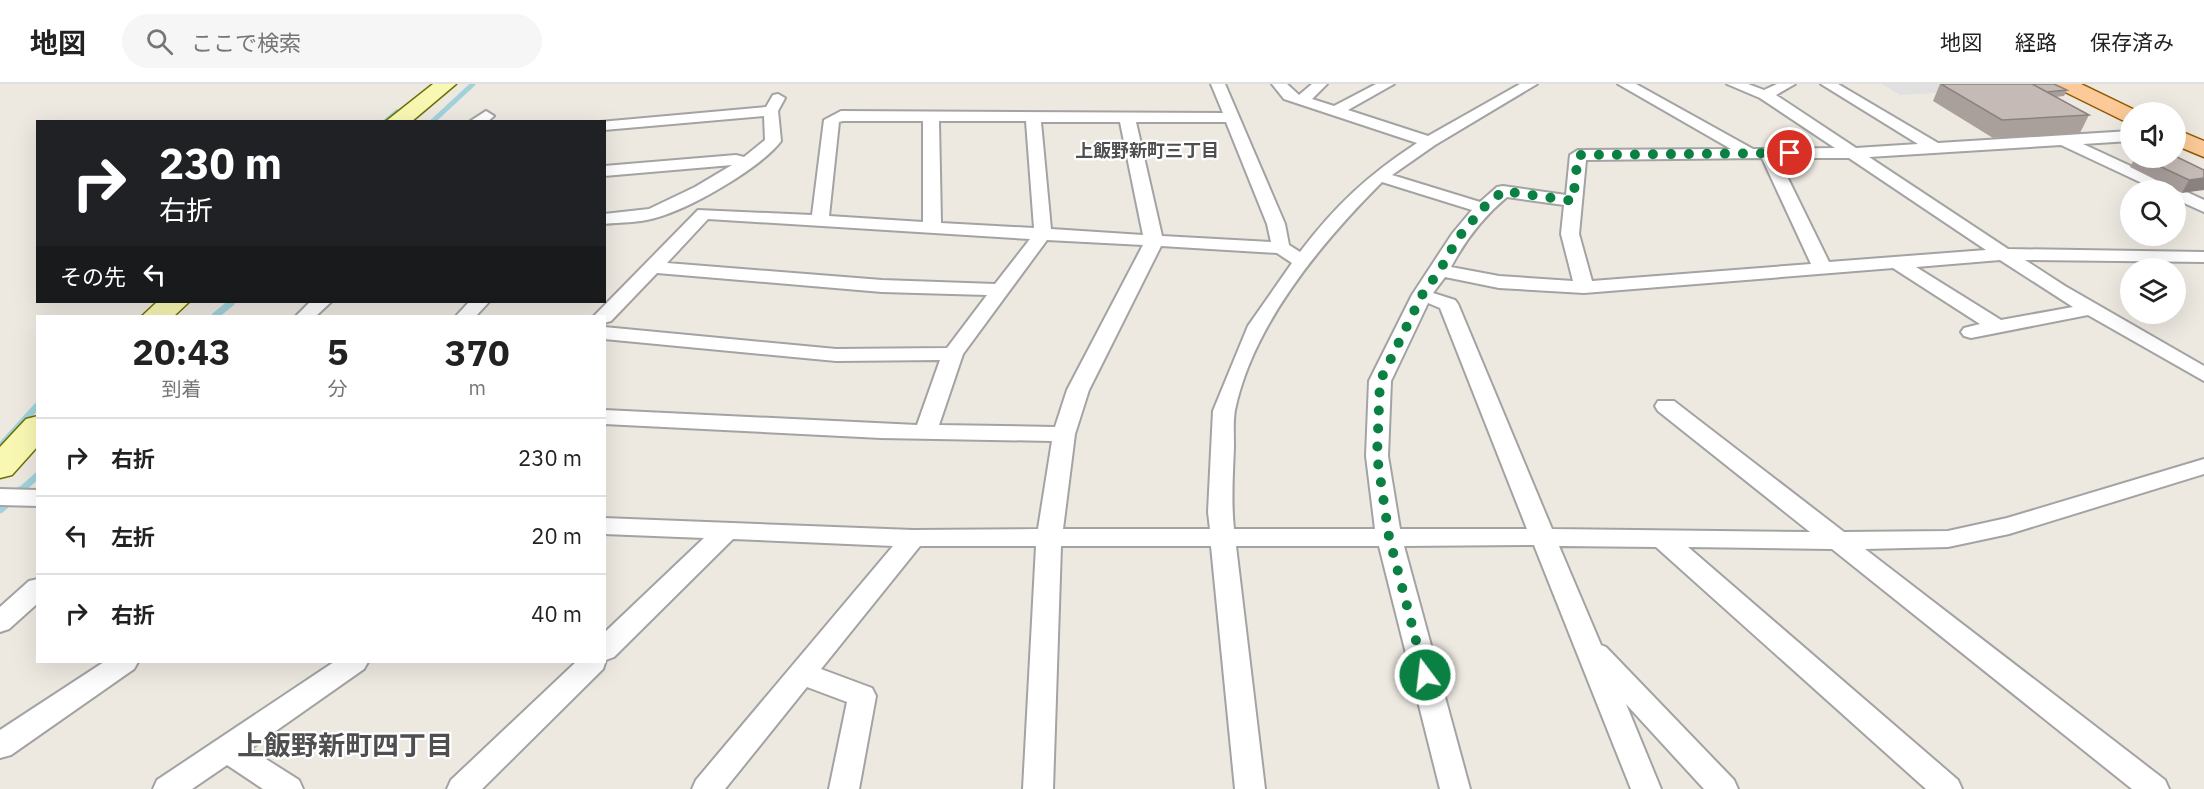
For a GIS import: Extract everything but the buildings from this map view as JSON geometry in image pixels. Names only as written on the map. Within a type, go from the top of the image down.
[{"type":"main road","points":[[399,120],[446,84]]},
{"type":"main road","points":[[2064,84],[2120,110]]},
{"type":"main road","points":[[2082,84],[2122,102]]},
{"type":"main road","points":[[2186,132],[2204,140]]},
{"type":"main road","points":[[2186,141],[2204,150]]},
{"type":"main road","points":[[157,315],[174,303]]},
{"type":"main road","points":[[1,487],[36,429]]},
{"type":"street","points":[[1218,84],[1276,224],[1281,248]]},
{"type":"street","points":[[1279,84],[1289,96],[1429,142]]},
{"type":"street","points":[[1302,100],[1320,84]]},
{"type":"street","points":[[1335,111],[1387,84]]},
{"type":"street","points":[[1250,789],[1220,512],[1224,411],[1258,326],[1302,261],[1332,222],[1379,176],[1429,142],[1530,84]]},
{"type":"street","points":[[1625,84],[1759,154],[1822,267]]},
{"type":"street","points":[[1734,84],[1765,95],[2091,309],[2204,375]]},
{"type":"street","points":[[1765,95],[1788,84]]},
{"type":"street","points":[[1828,84],[1935,148]]},
{"type":"street","points":[[606,125],[775,104],[773,141],[746,163],[653,214],[606,219]]},
{"type":"street","points":[[820,221],[832,120],[855,114],[1234,118]]},
{"type":"street","points":[[931,116],[932,226]]},
{"type":"street","points":[[926,430],[953,354],[1043,233],[1033,116]]},
{"type":"street","points":[[1038,789],[1049,539],[1064,434],[1077,390],[1154,242],[1127,117]]},
{"type":"street","points":[[1584,288],[1570,234],[1578,155],[1856,153],[2120,137]]},
{"type":"street","points":[[2062,140],[2148,180]]},
{"type":"street","points":[[606,171],[736,160],[746,163]]},
{"type":"street","points":[[1379,176],[1483,208]]},
{"type":"street","points":[[1455,789],[1389,537],[1377,456],[1380,381],[1422,295],[1440,270],[1458,238],[1483,208],[1503,191],[1573,201]]},
{"type":"street","points":[[2186,198],[2204,207]]},
{"type":"street","points":[[663,208],[674,213],[932,226],[1154,242],[1281,248],[1302,261]]},
{"type":"street","points":[[605,315],[704,214]]},
{"type":"street","points":[[1440,270],[1499,282],[1584,288],[1822,267],[2006,254],[2204,256]]},
{"type":"street","points":[[1896,262],[1998,327]]},
{"type":"street","points":[[652,267],[882,286],[999,290]]},
{"type":"street","points":[[1422,295],[1448,304],[1646,789]]},
{"type":"street","points":[[306,315],[320,303]]},
{"type":"street","points":[[466,315],[478,303]]},
{"type":"street","points":[[1971,332],[2091,309]]},
{"type":"street","points":[[606,333],[836,355],[953,354]]},
{"type":"street","points":[[1666,406],[2154,789]]},
{"type":"street","points":[[606,417],[881,431],[1064,434]]},
{"type":"street","points":[[606,526],[725,533],[913,538],[1544,537],[1840,542],[1948,539],[2009,526],[2204,466]]},
{"type":"street","points":[[1,487],[33,498]]},
{"type":"street","points":[[606,649],[725,533]]},
{"type":"street","points":[[707,789],[913,538]]},
{"type":"street","points":[[1665,540],[1947,789]]},
{"type":"street","points":[[0,622],[36,590]]},
{"type":"street","points":[[1586,644],[1723,789]]},
{"type":"street","points":[[0,746],[123,663]]},
{"type":"street","points":[[168,789],[353,663]]},
{"type":"street","points":[[462,789],[592,663]]},
{"type":"street","points":[[803,674],[862,696],[844,789]]},
{"type":"street","points":[[227,749],[288,789]]},
{"type":"shaded area","points":[[1882,84],[1989,84],[2002,89],[1900,95]]},
{"type":"waterway","points":[[434,120],[473,84]]},
{"type":"waterway","points":[[387,120],[397,112]]},
{"type":"waterway","points":[[216,315],[231,303]]},
{"type":"waterway","points":[[0,447],[36,407]]},
{"type":"waterway","points":[[18,493],[36,477]]},
{"type":"waterway","points":[[0,509],[20,491]]},
{"type":"district","name":"上飯野新町三丁目","points":[[1147,150]]},
{"type":"district","name":"上飯野新町四丁目","points":[[345,744]]},
{"type":"route","points":[[1425,675],[1389,537],[1377,456],[1380,381],[1422,295],[1440,270],[1458,238],[1483,208],[1503,191],[1573,201],[1578,155],[1790,153]]}]
